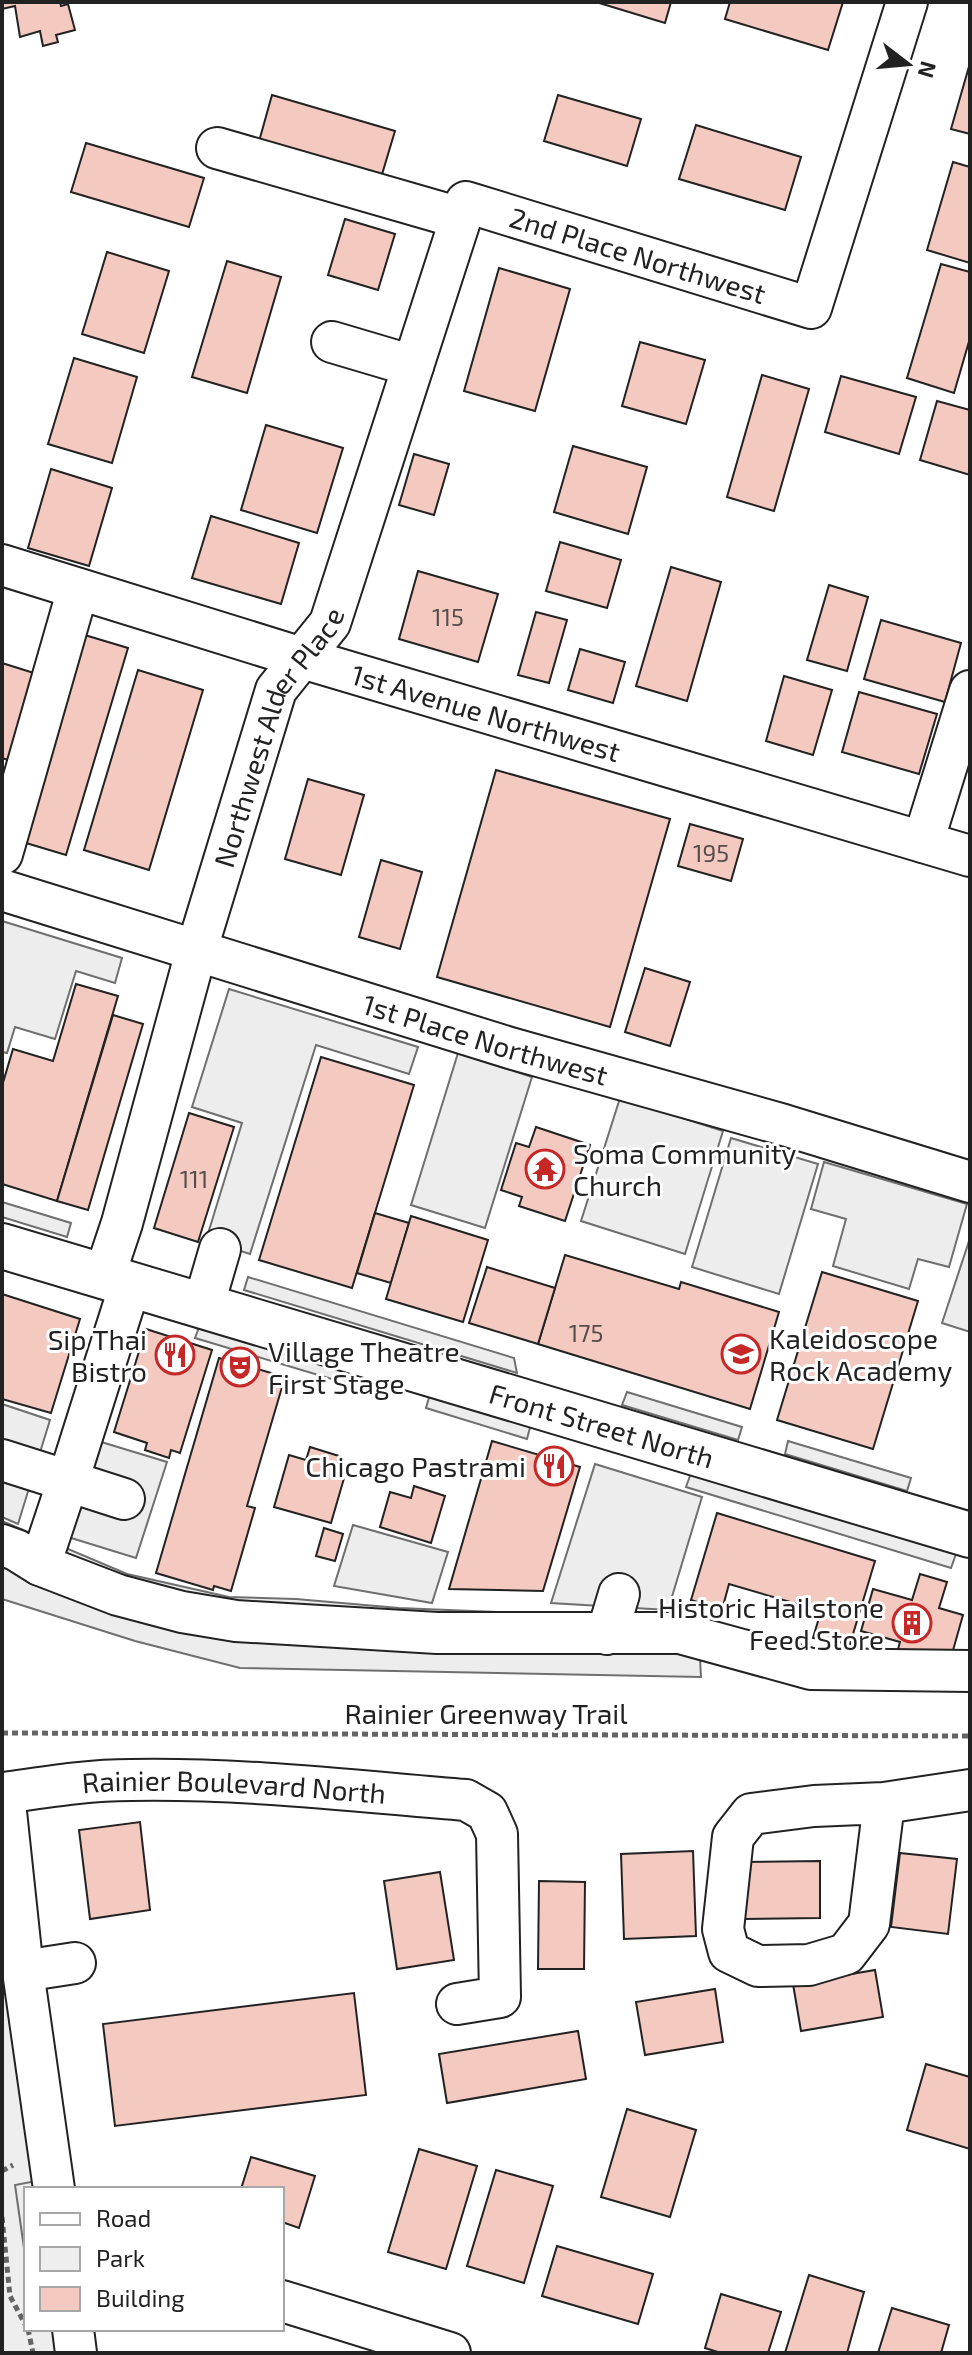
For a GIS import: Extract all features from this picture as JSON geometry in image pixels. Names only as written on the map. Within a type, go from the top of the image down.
[{"type":"main road","name":"Front Street North","points":[[2,1246],[970,1535]]},
{"type":"street","name":"2nd Place Northwest","points":[[217,148],[463,210],[811,308],[907,2]]},
{"type":"street","name":"Northwest Alder Place","points":[[40,1565],[68,1481],[117,1281],[122,1223],[196,952],[276,690],[330,623],[463,210]]},
{"type":"street","points":[[332,342],[413,366]]},
{"type":"street","name":"1st Avenue Northwest","points":[[2,565],[302,658],[970,856]]},
{"type":"street","points":[[2,854],[78,589]]},
{"type":"street","points":[[923,842],[970,691]]},
{"type":"street","name":"1st Place Northwest","points":[[2,890],[40,914],[196,952],[294,994],[510,1048],[784,1125],[970,1182]]},
{"type":"street","points":[[203,1307],[220,1249]]},
{"type":"street","points":[[2,1460],[124,1499]]},
{"type":"street","points":[[2,1545],[40,1565],[118,1595],[182,1612],[236,1621],[384,1616],[607,1634],[680,1633],[811,1669],[970,1671]]},
{"type":"street","points":[[607,1634],[619,1594]]},
{"type":"street","name":"Rainier Boulevard North","points":[[4,1809],[62,1784],[128,1780],[218,1780],[466,1800],[487,1812],[497,1834],[500,1997],[457,2004]]},
{"type":"street","points":[[884,1803],[869,1924],[846,1954],[809,1965],[758,1966],[729,1952],[723,1929],[733,1837],[751,1814],[814,1806],[884,1803],[970,1790]]},
{"type":"street","points":[[4,1809],[54,2187]]},
{"type":"street","points":[[23,1971],[75,1963]]},
{"type":"street","points":[[284,2302],[450,2353]]},
{"type":"street","points":[[73,2331],[76,2353]]},
{"type":"path","name":"Rainier Greenway Trail","points":[[2,1733],[970,1736]]},
{"type":"path","points":[[2,2217],[10,2296],[24,2322]]},
{"type":"path","points":[[28,2331],[33,2353]]},
{"type":"green space","points":[[2,1893],[43,2187],[24,2187],[24,2331],[63,2331],[67,2353],[2,2353]]},
{"type":"shaded area","points":[[2,921],[122,958],[115,983],[76,971],[55,1039],[15,1027],[7,1053],[2,1052]]},
{"type":"shaded area","points":[[229,989],[418,1047],[409,1074],[316,1045],[250,1254],[206,1240],[242,1123],[192,1107]]},
{"type":"shaded area","points":[[458,1053],[532,1077],[485,1228],[411,1205]]},
{"type":"shaded area","points":[[620,1098],[723,1131],[685,1254],[581,1221]]},
{"type":"shaded area","points":[[731,1138],[818,1164],[779,1294],[692,1267]]},
{"type":"shaded area","points":[[824,1162],[967,1204],[949,1267],[918,1259],[909,1289],[833,1266],[846,1219],[811,1209]]},
{"type":"shaded area","points":[[2,1202],[71,1223],[67,1237],[2,1217]]},
{"type":"shaded area","points":[[970,1238],[970,1332],[942,1323]]},
{"type":"shaded area","points":[[248,1277],[514,1358],[517,1373],[244,1290]]},
{"type":"shaded area","points":[[194,1322],[360,1372],[355,1386],[195,1338],[198,1330]]},
{"type":"shaded area","points":[[627,1392],[742,1427],[738,1440],[622,1405]]},
{"type":"shaded area","points":[[430,1394],[531,1424],[527,1439],[426,1408]]},
{"type":"shaded area","points":[[2,1404],[50,1420],[18,1524],[2,1517]]},
{"type":"shaded area","points":[[98,1441],[167,1462],[136,1558],[68,1537]]},
{"type":"shaded area","points":[[788,1441],[911,1478],[907,1491],[785,1454]]},
{"type":"shaded area","points":[[595,1464],[702,1497],[668,1610],[551,1603]]},
{"type":"shaded area","points":[[691,1473],[956,1554],[951,1568],[686,1487]]},
{"type":"shaded area","points":[[2,1521],[127,1574],[229,1597],[399,1608],[698,1620],[701,1677],[240,1668],[135,1641],[2,1599]]},
{"type":"shaded area","points":[[353,1525],[448,1552],[432,1603],[334,1586]]},
{"type":"shaded area","points":[[36,2181],[41,2187],[24,2187],[24,2248],[15,2185]]},
{"type":"building","points":[[2,2],[68,4],[75,30],[56,35],[58,42],[43,46],[40,31],[20,37],[15,6],[2,9]]},
{"type":"building","points":[[596,2],[671,2],[665,23]]},
{"type":"building","points":[[730,2],[843,2],[828,50],[725,19]]},
{"type":"building","points":[[970,63],[970,134],[951,129]]},
{"type":"building","points":[[272,95],[395,131],[380,181],[258,145]]},
{"type":"building","points":[[558,95],[641,119],[627,166],[544,141]]},
{"type":"building","points":[[696,125],[801,157],[785,210],[679,179]]},
{"type":"building","points":[[86,143],[204,178],[189,227],[71,192]]},
{"type":"building","points":[[953,162],[970,167],[970,263],[927,250]]},
{"type":"building","points":[[345,219],[395,234],[378,290],[328,275]]},
{"type":"building","points":[[107,252],[169,271],[144,353],[82,334]]},
{"type":"building","points":[[227,261],[281,277],[247,393],[192,377]]},
{"type":"building","points":[[941,264],[970,272],[970,338],[954,393],[907,378]]},
{"type":"building","points":[[499,268],[570,289],[535,411],[464,391]]},
{"type":"building","points":[[640,342],[705,360],[686,424],[622,406]]},
{"type":"building","points":[[74,358],[137,377],[112,463],[48,444]]},
{"type":"building","points":[[762,375],[809,389],[774,511],[727,497]]},
{"type":"building","points":[[841,376],[916,397],[899,454],[825,432]]},
{"type":"building","points":[[937,401],[970,410],[970,475],[920,460]]},
{"type":"building","points":[[266,425],[343,448],[317,533],[241,510]]},
{"type":"building","points":[[573,446],[647,467],[628,534],[554,512]]},
{"type":"building","points":[[414,454],[449,464],[434,515],[399,505]]},
{"type":"building","points":[[51,469],[112,488],[89,566],[28,548]]},
{"type":"building","points":[[211,516],[299,543],[281,604],[192,578]]},
{"type":"building","points":[[560,542],[621,560],[607,608],[546,591]]},
{"type":"building","points":[[671,567],[721,582],[687,701],[636,686]]},
{"type":"building","points":[[418,571],[498,594],[478,662],[399,639]]},
{"type":"building","points":[[829,585],[868,597],[847,671],[807,660]]},
{"type":"building","points":[[536,612],[567,620],[549,683],[518,675]]},
{"type":"building","points":[[881,620],[961,643],[945,702],[864,679]]},
{"type":"building","points":[[78,633],[128,648],[66,855],[16,840]]},
{"type":"building","points":[[580,649],[625,662],[613,703],[568,690]]},
{"type":"building","points":[[2,663],[37,674],[11,761],[2,758]]},
{"type":"building","points":[[138,670],[203,690],[149,870],[84,850]]},
{"type":"building","points":[[784,676],[832,690],[813,755],[766,741]]},
{"type":"building","points":[[859,692],[937,714],[919,774],[842,752]]},
{"type":"building","points":[[496,770],[670,819],[610,1027],[437,977]]},
{"type":"building","points":[[308,779],[364,795],[341,875],[285,859]]},
{"type":"building","points":[[690,824],[743,839],[731,881],[678,866]]},
{"type":"building","points":[[381,860],[422,872],[400,949],[359,937]]},
{"type":"building","points":[[645,968],[690,982],[670,1046],[625,1032]]},
{"type":"building","points":[[76,984],[118,996],[57,1201],[2,1184],[2,1086],[13,1049],[53,1061]]},
{"type":"building","points":[[113,1015],[143,1024],[88,1210],[57,1201]]},
{"type":"building","points":[[321,1057],[414,1085],[352,1288],[259,1260]]},
{"type":"building","points":[[189,1113],[234,1127],[198,1242],[154,1228]]},
{"type":"building","name":"Soma Community Church","points":[[536,1127],[590,1145],[565,1221],[519,1206],[522,1197],[501,1190],[516,1143],[529,1147]]},
{"type":"building","points":[[375,1213],[409,1223],[391,1283],[357,1273]]},
{"type":"building","points":[[411,1216],[488,1240],[463,1322],[386,1299]]},
{"type":"building","points":[[565,1255],[679,1289],[681,1282],[779,1312],[750,1409],[538,1344]]},
{"type":"building","points":[[487,1267],[555,1288],[538,1344],[469,1323]]},
{"type":"building","points":[[822,1272],[918,1301],[873,1449],[777,1420]]},
{"type":"building","points":[[2,1294],[80,1319],[51,1413],[2,1399]]},
{"type":"building","points":[[146,1329],[212,1350],[180,1453],[171,1450],[169,1458],[145,1450],[147,1443],[114,1432]]},
{"type":"building","points":[[219,1358],[285,1377],[247,1506],[255,1508],[231,1591],[214,1586],[213,1590],[156,1573]]},
{"type":"building","points":[[492,1441],[580,1467],[543,1591],[449,1589]]},
{"type":"building","points":[[310,1447],[339,1456],[337,1465],[347,1468],[331,1523],[274,1507],[289,1455],[306,1460]]},
{"type":"building","points":[[414,1486],[445,1496],[431,1543],[380,1527],[390,1492],[411,1498]]},
{"type":"building","points":[[717,1513],[875,1561],[850,1644],[813,1638],[821,1611],[729,1584],[722,1610],[691,1600]]},
{"type":"building","points":[[324,1528],[343,1534],[335,1561],[316,1556]]},
{"type":"building","name":"Historic Hailstone Feed Store","points":[[920,1574],[947,1582],[939,1608],[963,1615],[948,1668],[897,1653],[900,1642],[861,1631],[873,1589],[912,1600]]},
{"type":"building","points":[[140,1822],[150,1910],[90,1919],[79,1830]]},
{"type":"building","points":[[693,1851],[696,1936],[624,1939],[621,1854]]},
{"type":"building","points":[[900,1853],[957,1859],[948,1934],[891,1927]]},
{"type":"building","points":[[820,1861],[820,1918],[744,1919],[743,1862]]},
{"type":"building","points":[[440,1872],[454,1960],[397,1969],[384,1881]]},
{"type":"building","points":[[539,1881],[585,1882],[584,1969],[538,1969]]},
{"type":"building","points":[[875,1970],[883,2017],[801,2031],[793,1984]]},
{"type":"building","points":[[715,1989],[723,2042],[645,2055],[636,2002]]},
{"type":"building","points":[[354,1993],[366,2095],[115,2126],[103,2024]]},
{"type":"building","points":[[578,2031],[586,2079],[447,2103],[439,2054]]},
{"type":"building","points":[[926,2064],[970,2077],[970,2149],[907,2130]]},
{"type":"building","points":[[627,2109],[696,2130],[670,2217],[601,2197]]},
{"type":"building","points":[[419,2149],[477,2166],[446,2269],[388,2252]]},
{"type":"building","points":[[251,2157],[315,2176],[299,2228],[284,2223],[284,2187],[242,2187]]},
{"type":"building","points":[[496,2170],[553,2186],[524,2283],[467,2266]]},
{"type":"building","points":[[557,2246],[653,2274],[638,2324],[542,2296]]},
{"type":"building","points":[[809,2275],[864,2292],[847,2353],[785,2353]]},
{"type":"building","points":[[721,2294],[781,2312],[768,2353],[721,2353],[705,2348]]},
{"type":"building","points":[[892,2308],[949,2325],[941,2353],[878,2353]]},
{"type":"place","name":"Soma Community Church","points":[[545,1169]]},
{"type":"place","name":"Kaleidoscope Rock Academy","points":[[741,1354]]},
{"type":"place","name":"Sip Thai Bistro","points":[[175,1355]]},
{"type":"place","name":"Village Theatre First Stage","points":[[240,1367]]},
{"type":"place","name":"Chicago Pastrami","points":[[554,1466]]},
{"type":"place","name":"Historic Hailstone Feed Store","points":[[912,1623]]}]
